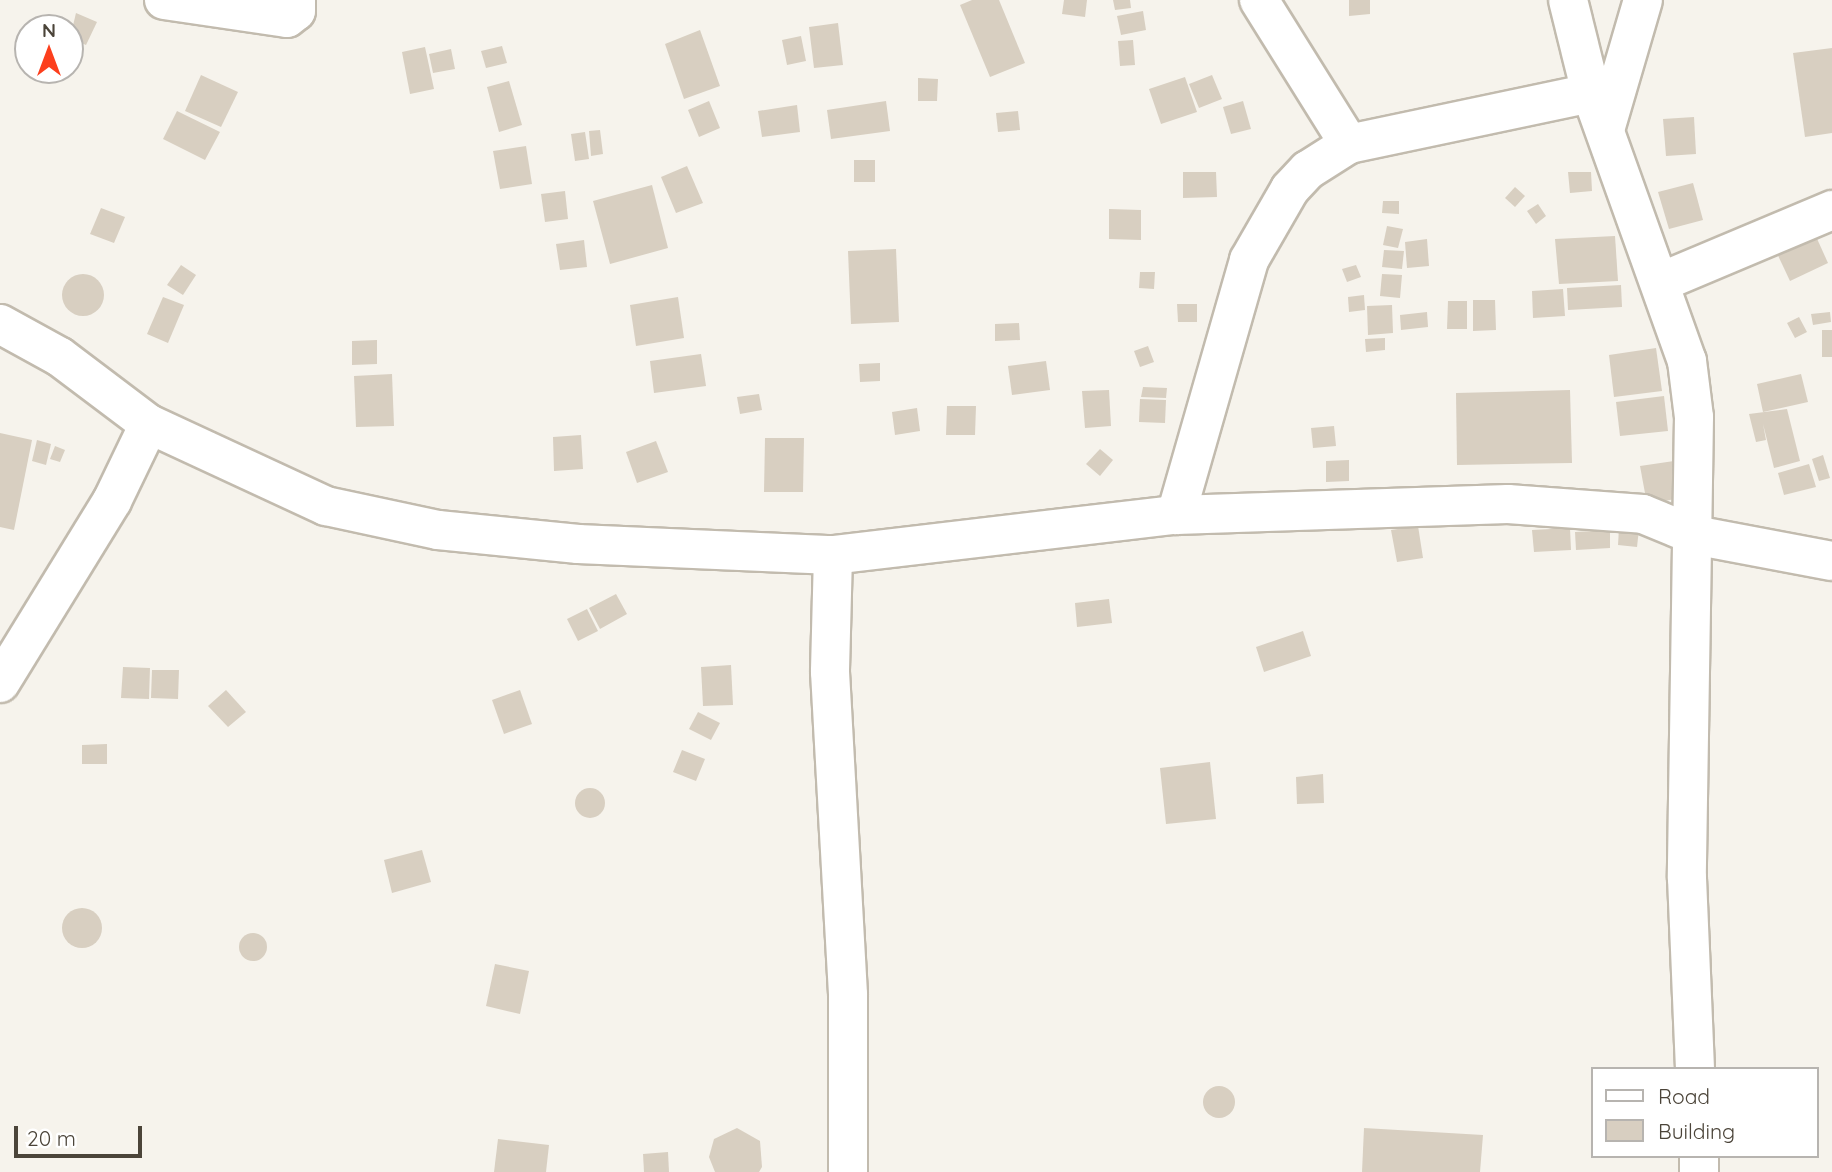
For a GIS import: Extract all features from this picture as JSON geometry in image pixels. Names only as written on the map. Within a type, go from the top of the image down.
[{"type":"street","points":[[164,0],[287,18],[296,11],[296,0]]},
{"type":"street","points":[[1259,0],[1349,144]]},
{"type":"street","points":[[1568,0],[1591,93],[1661,282],[1688,372],[1694,417],[1686,878],[1695,1067]]},
{"type":"street","points":[[1605,130],[1643,0]]},
{"type":"street","points":[[1176,515],[1249,260],[1290,189],[1308,170],[1349,144],[1591,93]]},
{"type":"street","points":[[1661,282],[1832,210]]},
{"type":"street","points":[[0,324],[60,357],[149,424],[326,506],[438,530],[578,544],[833,555],[1176,515],[1508,504],[1643,513],[1694,535],[1832,561]]},
{"type":"street","points":[[0,683],[112,501],[149,424]]},
{"type":"street","points":[[833,555],[830,672],[848,995],[848,1172]]},
{"type":"building","points":[[972,0],[999,0],[1025,63],[990,77],[960,5]]},
{"type":"building","points":[[1064,0],[1087,0],[1085,17],[1062,14]]},
{"type":"building","points":[[1113,0],[1130,0],[1131,8],[1115,10]]},
{"type":"building","points":[[1349,0],[1370,0],[1370,14],[1349,16]]},
{"type":"building","points":[[1143,11],[1146,30],[1121,35],[1117,16]]},
{"type":"building","points":[[84,16],[97,22],[86,45],[84,44]]},
{"type":"building","points":[[838,23],[843,65],[814,68],[809,27]]},
{"type":"building","points":[[700,30],[720,86],[684,99],[665,44]]},
{"type":"building","points":[[801,36],[806,61],[787,65],[782,40]]},
{"type":"building","points":[[1133,40],[1135,65],[1120,66],[1118,41]]},
{"type":"building","points":[[502,46],[507,63],[486,68],[481,51]]},
{"type":"building","points":[[425,47],[434,89],[410,94],[402,52]]},
{"type":"building","points":[[1832,48],[1832,133],[1805,137],[1793,53]]},
{"type":"building","points":[[451,49],[455,69],[433,73],[429,54]]},
{"type":"building","points":[[201,75],[238,92],[221,127],[185,111]]},
{"type":"building","points":[[1212,75],[1222,99],[1199,108],[1189,84]]},
{"type":"building","points":[[1185,77],[1197,112],[1161,124],[1149,89]]},
{"type":"building","points":[[918,78],[938,79],[937,101],[918,101]]},
{"type":"building","points":[[509,81],[522,125],[499,132],[487,87]]},
{"type":"building","points":[[709,101],[720,128],[699,137],[688,110]]},
{"type":"building","points":[[886,101],[890,131],[831,139],[827,110]]},
{"type":"building","points":[[1243,101],[1251,129],[1231,134],[1223,107]]},
{"type":"building","points":[[797,105],[800,132],[762,137],[758,111]]},
{"type":"building","points":[[177,111],[220,132],[205,160],[163,139]]},
{"type":"building","points":[[1018,111],[1020,130],[998,132],[996,113]]},
{"type":"building","points":[[1694,117],[1696,154],[1666,156],[1663,119]]},
{"type":"building","points":[[600,130],[603,154],[591,156],[589,131]]},
{"type":"building","points":[[585,132],[589,159],[575,161],[571,134]]},
{"type":"building","points":[[526,146],[532,184],[500,189],[493,151]]},
{"type":"building","points":[[854,160],[875,160],[875,182],[854,182]]},
{"type":"building","points":[[687,166],[703,203],[676,213],[661,177]]},
{"type":"building","points":[[1183,172],[1216,172],[1217,197],[1183,198]]},
{"type":"building","points":[[1568,172],[1591,172],[1592,191],[1570,193]]},
{"type":"building","points":[[1693,183],[1703,220],[1669,229],[1658,192]]},
{"type":"building","points":[[652,185],[668,248],[610,264],[593,201]]},
{"type":"building","points":[[1515,187],[1525,196],[1515,207],[1505,198]]},
{"type":"building","points":[[565,191],[568,219],[545,222],[541,194]]},
{"type":"building","points":[[1383,201],[1399,201],[1399,214],[1382,213]]},
{"type":"building","points":[[1538,204],[1546,216],[1536,224],[1527,211]]},
{"type":"building","points":[[101,208],[125,217],[114,243],[90,234]]},
{"type":"building","points":[[1109,209],[1141,210],[1141,240],[1109,239]]},
{"type":"building","points":[[1387,226],[1403,229],[1398,248],[1383,245]]},
{"type":"building","points":[[1814,232],[1828,263],[1790,281],[1775,249]]},
{"type":"building","points":[[1615,236],[1618,281],[1559,284],[1555,239]]},
{"type":"building","points":[[1427,239],[1429,266],[1407,268],[1405,242]]},
{"type":"building","points":[[584,240],[587,267],[560,270],[556,244]]},
{"type":"building","points":[[896,249],[899,322],[851,324],[848,251]]},
{"type":"building","points":[[1384,250],[1404,251],[1402,269],[1382,267]]},
{"type":"building","points":[[181,265],[196,275],[183,295],[167,285]]},
{"type":"building","points":[[1356,265],[1361,277],[1347,282],[1342,269]]},
{"type":"building","points":[[1140,272],[1155,272],[1154,289],[1139,288]]},
{"type":"building","points":[[83,274],[98,280],[104,295],[98,310],[83,316],[68,310],[62,295],[68,280]]},
{"type":"building","points":[[1382,274],[1402,275],[1400,298],[1380,296]]},
{"type":"building","points":[[1621,285],[1622,307],[1568,310],[1567,288]]},
{"type":"building","points":[[1563,289],[1565,316],[1533,318],[1532,291]]},
{"type":"building","points":[[1364,295],[1365,310],[1349,312],[1348,297]]},
{"type":"building","points":[[163,297],[184,305],[168,343],[147,334]]},
{"type":"building","points":[[678,297],[684,338],[636,346],[630,305]]},
{"type":"building","points":[[1473,300],[1495,300],[1496,330],[1473,331]]},
{"type":"building","points":[[1448,301],[1467,301],[1467,329],[1447,329]]},
{"type":"building","points":[[1177,304],[1197,304],[1197,322],[1178,322]]},
{"type":"building","points":[[1392,305],[1393,333],[1368,335],[1367,306]]},
{"type":"building","points":[[1427,312],[1428,327],[1401,330],[1400,315]]},
{"type":"building","points":[[1830,312],[1831,322],[1813,325],[1811,314]]},
{"type":"building","points":[[1799,317],[1807,332],[1795,338],[1787,323]]},
{"type":"building","points":[[1019,323],[1020,340],[995,341],[995,324]]},
{"type":"building","points":[[1822,330],[1832,330],[1832,357],[1822,357]]},
{"type":"building","points":[[1385,338],[1385,350],[1366,352],[1365,339]]},
{"type":"building","points":[[377,340],[377,364],[352,365],[352,341]]},
{"type":"building","points":[[1148,346],[1154,362],[1140,367],[1134,351]]},
{"type":"building","points":[[1656,348],[1662,391],[1614,397],[1609,355]]},
{"type":"building","points":[[701,354],[706,386],[654,393],[650,361]]},
{"type":"building","points":[[1046,361],[1050,390],[1012,395],[1008,366]]},
{"type":"building","points":[[880,363],[880,381],[860,382],[859,364]]},
{"type":"building","points":[[392,374],[394,426],[356,427],[354,376]]},
{"type":"building","points":[[1801,374],[1808,402],[1763,412],[1757,384]]},
{"type":"building","points":[[1143,387],[1167,388],[1166,398],[1141,397]]},
{"type":"building","points":[[1109,390],[1111,426],[1085,428],[1082,391]]},
{"type":"building","points":[[1570,390],[1572,463],[1457,465],[1456,393]]},
{"type":"building","points":[[759,394],[762,410],[740,414],[737,397]]},
{"type":"building","points":[[1664,396],[1668,431],[1620,436],[1616,402]]},
{"type":"building","points":[[1140,399],[1166,400],[1165,423],[1139,422]]},
{"type":"building","points":[[947,406],[976,406],[975,435],[946,435]]},
{"type":"building","points":[[917,408],[920,431],[895,435],[892,412]]},
{"type":"building","points":[[1787,409],[1800,461],[1774,468],[1763,424],[1766,440],[1756,442],[1749,414]]},
{"type":"building","points":[[1334,426],[1336,446],[1313,448],[1311,428]]},
{"type":"building","points":[[0,433],[32,440],[14,530],[0,527]]},
{"type":"building","points":[[581,435],[583,469],[554,471],[553,437]]},
{"type":"building","points":[[765,438],[804,438],[803,492],[764,492]]},
{"type":"building","points":[[37,440],[51,444],[46,465],[32,461]]},
{"type":"building","points":[[656,441],[668,472],[637,483],[626,452]]},
{"type":"building","points":[[55,446],[65,450],[60,462],[50,459]]},
{"type":"building","points":[[1100,449],[1113,460],[1100,476],[1086,464]]},
{"type":"building","points":[[1823,455],[1830,478],[1819,481],[1812,459]]},
{"type":"building","points":[[1349,460],[1349,481],[1326,482],[1326,461]]},
{"type":"building","points":[[1674,461],[1681,498],[1647,504],[1640,466]]},
{"type":"building","points":[[1809,464],[1816,487],[1784,495],[1778,473]]},
{"type":"building","points":[[1418,526],[1423,558],[1397,562],[1391,530]]},
{"type":"building","points":[[1570,528],[1571,550],[1534,552],[1532,530]]},
{"type":"building","points":[[1619,528],[1639,529],[1637,547],[1618,545]]},
{"type":"building","points":[[1610,530],[1610,548],[1576,550],[1575,532]]},
{"type":"building","points":[[616,594],[627,614],[600,629],[589,608]]},
{"type":"building","points":[[1109,599],[1112,623],[1077,627],[1075,603]]},
{"type":"building","points":[[587,609],[598,631],[578,641],[567,619]]},
{"type":"building","points":[[1303,631],[1311,656],[1264,672],[1256,647]]},
{"type":"building","points":[[731,665],[733,705],[703,706],[701,667]]},
{"type":"building","points":[[123,667],[150,668],[149,699],[121,698]]},
{"type":"building","points":[[152,670],[179,670],[178,699],[151,698]]},
{"type":"building","points":[[226,690],[246,712],[228,727],[208,706]]},
{"type":"building","points":[[520,690],[532,724],[504,734],[492,700]]},
{"type":"building","points":[[698,712],[720,723],[711,740],[689,729]]},
{"type":"building","points":[[107,744],[107,764],[82,764],[82,745]]},
{"type":"building","points":[[682,750],[705,759],[696,781],[673,772]]},
{"type":"building","points":[[1210,762],[1216,819],[1166,824],[1160,768]]},
{"type":"building","points":[[1323,774],[1324,803],[1297,804],[1296,777]]},
{"type":"building","points":[[590,788],[601,792],[605,803],[601,814],[590,818],[579,814],[575,803],[579,792]]},
{"type":"building","points":[[422,850],[431,882],[392,893],[384,860]]},
{"type":"building","points":[[82,908],[90,909],[96,914],[101,920],[101,936],[96,942],[90,947],[82,948],[74,947],[68,942],[63,936],[62,928],[63,920],[68,914],[74,909]]},
{"type":"building","points":[[253,933],[263,937],[267,947],[263,957],[253,961],[243,957],[239,947],[243,937]]},
{"type":"building","points":[[495,964],[529,971],[520,1014],[486,1006]]},
{"type":"building","points":[[1219,1086],[1231,1090],[1235,1102],[1231,1114],[1219,1118],[1207,1114],[1203,1102],[1207,1090]]},
{"type":"building","points":[[737,1128],[760,1141],[762,1167],[759,1172],[715,1172],[709,1157],[714,1139]]},
{"type":"building","points":[[1364,1128],[1483,1135],[1480,1172],[1362,1172]]},
{"type":"building","points":[[498,1139],[549,1145],[546,1172],[494,1172]]},
{"type":"building","points":[[668,1152],[669,1172],[644,1172],[643,1154]]}]
